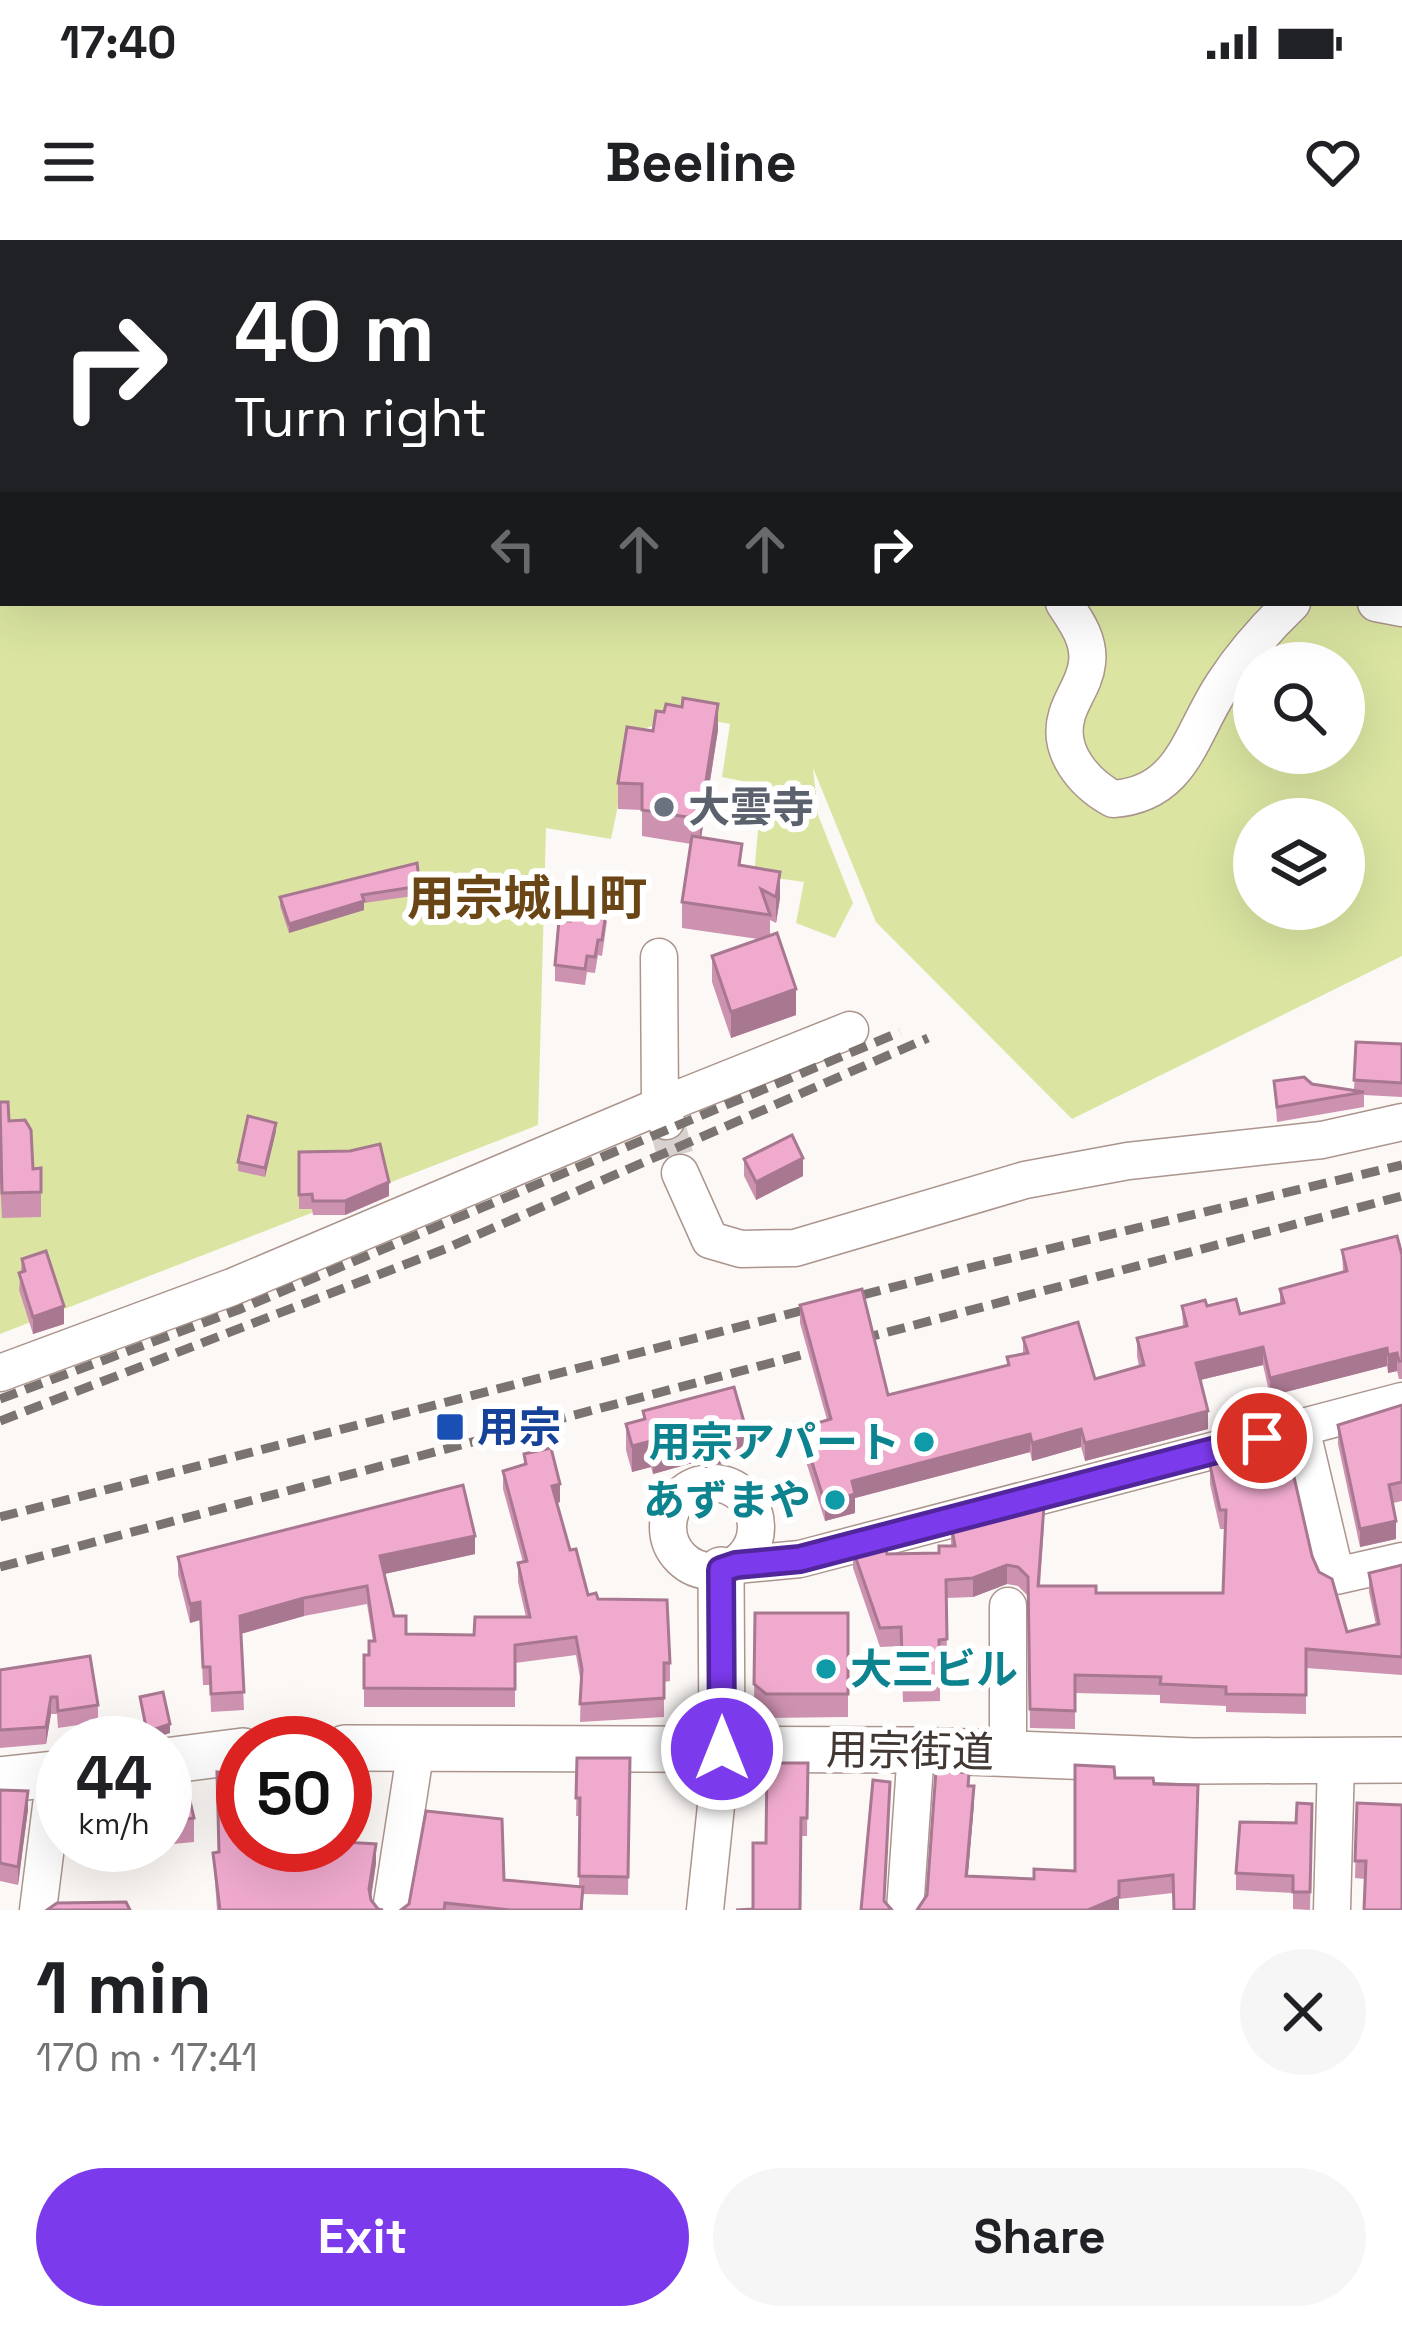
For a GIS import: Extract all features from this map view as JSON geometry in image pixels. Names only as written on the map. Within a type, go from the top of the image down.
[{"type":"main road","points":[[722,1749],[728,1568]]},
{"type":"main road","name":"用宗街道","points":[[372,1748],[916,1750],[1193,1761],[1402,1760]]},
{"type":"main road","points":[[0,1780],[36,1776]]},
{"type":"street","points":[[1066,606],[1082,628],[1088,659],[1081,690],[1067,713],[1069,750],[1092,788],[1113,799],[1151,790],[1180,764],[1224,682],[1289,606]]},
{"type":"street","points":[[658,956],[663,1114]]},
{"type":"street","points":[[0,1373],[232,1287],[663,1114],[850,1030]]},
{"type":"street","points":[[680,1173],[710,1240],[740,1249],[795,1248],[1025,1180],[1128,1161],[1322,1139],[1402,1121]]},
{"type":"street","points":[[728,1568],[800,1559],[1402,1401]]},
{"type":"street","points":[[1301,1428],[1336,1576],[1402,1562]]},
{"type":"street","points":[[1008,1606],[1008,1752]]},
{"type":"street","points":[[391,1910],[416,1748]]},
{"type":"street","points":[[705,1910],[722,1749]]},
{"type":"street","points":[[904,1910],[916,1750]]},
{"type":"street","points":[[1332,1910],[1336,1761]]},
{"type":"street","points":[[38,1910],[44,1872]]},
{"type":"green space","points":[[0,606],[1402,606],[1402,956],[1072,1119],[876,922],[813,768],[818,815],[853,903],[835,938],[796,923],[804,882],[754,875],[762,785],[722,777],[730,724],[682,715],[633,733],[611,839],[546,828],[538,1125],[0,1334]]},
{"type":"building","points":[[683,698],[718,704],[700,819],[642,810],[642,784],[618,783],[627,727],[653,731],[656,711],[664,712],[666,704],[682,707]]},
{"type":"building","points":[[692,836],[742,844],[739,865],[780,872],[776,897],[761,889],[770,915],[682,902]]},
{"type":"building","points":[[417,863],[420,886],[362,895],[364,901],[289,924],[280,897]]},
{"type":"building","points":[[570,904],[607,905],[602,940],[598,940],[595,957],[587,956],[585,969],[555,965],[559,920],[570,921]]},
{"type":"building","points":[[777,933],[796,989],[731,1012],[712,956]]},
{"type":"building","points":[[1356,1042],[1402,1044],[1402,1083],[1354,1080]]},
{"type":"building","points":[[1304,1077],[1312,1084],[1364,1092],[1277,1107],[1274,1081]]},
{"type":"building","points":[[0,1102],[8,1102],[9,1121],[25,1120],[31,1130],[33,1169],[41,1168],[41,1192],[2,1193]]},
{"type":"building","points":[[248,1116],[276,1123],[265,1168],[238,1162]]},
{"type":"building","points":[[792,1135],[803,1158],[756,1182],[744,1159]]},
{"type":"building","points":[[380,1144],[389,1182],[345,1201],[313,1201],[312,1194],[299,1195],[299,1152],[350,1151]]},
{"type":"building","points":[[1397,1236],[1402,1255],[1402,1361],[1397,1353],[1388,1355],[1387,1348],[1270,1378],[1263,1347],[1196,1363],[1208,1411],[1085,1443],[1081,1429],[1032,1443],[1030,1434],[852,1481],[855,1494],[825,1503],[801,1428],[831,1419],[800,1305],[862,1289],[888,1395],[1009,1365],[1007,1357],[1028,1353],[1023,1338],[1078,1322],[1095,1379],[1144,1365],[1137,1338],[1187,1326],[1182,1306],[1236,1299],[1240,1314],[1284,1303],[1280,1289],[1347,1271],[1342,1250]]},
{"type":"building","points":[[46,1251],[64,1306],[33,1317],[19,1273],[25,1271],[22,1259]]},
{"type":"building","points":[[734,1387],[744,1422],[727,1426],[730,1435],[705,1442],[703,1435],[653,1448],[651,1441],[632,1446],[626,1424],[645,1419],[643,1411]]},
{"type":"building","points":[[1402,1405],[1402,1482],[1389,1485],[1396,1521],[1360,1529],[1338,1425]]},
{"type":"building","points":[[1286,1442],[1312,1556],[1319,1572],[1332,1579],[1347,1632],[1379,1624],[1369,1573],[1402,1565],[1402,1657],[1306,1649],[1306,1695],[1226,1694],[1226,1687],[1160,1684],[1161,1677],[1075,1675],[1075,1711],[1030,1709],[1028,1577],[1018,1567],[1007,1565],[973,1578],[946,1580],[947,1639],[939,1640],[940,1682],[903,1683],[901,1627],[880,1628],[853,1550],[884,1542],[887,1554],[939,1553],[939,1546],[955,1546],[951,1524],[1021,1506],[1044,1506],[1038,1586],[1096,1586],[1096,1593],[1223,1593],[1226,1510],[1220,1510],[1210,1465]]},
{"type":"building","points":[[551,1448],[560,1484],[552,1486],[588,1595],[667,1600],[670,1663],[664,1663],[664,1698],[580,1704],[582,1669],[576,1637],[515,1645],[515,1689],[364,1688],[364,1655],[369,1655],[369,1641],[375,1641],[367,1586],[240,1616],[244,1692],[211,1694],[210,1667],[203,1667],[200,1602],[190,1604],[178,1557],[463,1485],[475,1536],[380,1556],[394,1616],[406,1616],[406,1634],[474,1635],[475,1617],[530,1617],[518,1563],[527,1561],[503,1471],[526,1464],[524,1454]]},
{"type":"building","points":[[755,1613],[848,1613],[848,1694],[766,1694],[754,1684]]},
{"type":"building","points":[[90,1656],[98,1705],[58,1711],[57,1697],[51,1697],[48,1716],[36,1716],[36,1728],[0,1730],[0,1670]]},
{"type":"building","points":[[163,1692],[168,1716],[144,1716],[140,1697]]},
{"type":"building","points":[[577,1758],[630,1758],[628,1877],[579,1876]]},
{"type":"building","points":[[767,1763],[808,1763],[807,1818],[801,1818],[800,1910],[736,1910],[753,1909],[753,1843],[766,1843]]},
{"type":"building","points":[[1075,1765],[1114,1767],[1115,1778],[1198,1785],[1194,1910],[1174,1910],[1173,1875],[1119,1881],[1119,1897],[1088,1910],[917,1910],[927,1895],[936,1770],[969,1773],[968,1786],[974,1786],[966,1876],[1034,1879],[1034,1869],[1075,1871]]},
{"type":"building","points":[[873,1780],[890,1782],[884,1901],[892,1910],[861,1910]]},
{"type":"building","points":[[0,1790],[28,1791],[18,1867],[0,1863]]},
{"type":"building","points":[[1297,1803],[1312,1804],[1310,1892],[1293,1892],[1293,1876],[1236,1873],[1240,1822],[1296,1823]]},
{"type":"building","points":[[1357,1803],[1402,1805],[1402,1910],[1364,1910],[1366,1861],[1355,1861]]},
{"type":"building","points":[[426,1811],[502,1819],[504,1880],[583,1887],[581,1910],[445,1903],[444,1910],[401,1910],[409,1904]]},
{"type":"building","points":[[213,1853],[216,1872],[372,1872],[371,1900],[383,1910],[220,1910]]},
{"type":"building","points":[[126,1902],[130,1910],[47,1910],[57,1903]]},
{"type":"tunnel","points":[[666,1121],[680,1173]]},
{"type":"railway","points":[[0,1399],[238,1310],[900,1032]]},
{"type":"railway","points":[[0,1421],[445,1249],[928,1038]]},
{"type":"railway","points":[[0,1517],[956,1271],[1402,1165]]},
{"type":"railway","points":[[0,1567],[1402,1196]]},
{"type":"place","name":"大雲寺","points":[[664,807]]},
{"type":"place","name":"用宗","points":[[450,1427]]},
{"type":"place","name":"用宗アパート","points":[[924,1442]]},
{"type":"place","name":"あずまや","points":[[835,1500]]},
{"type":"place","name":"大三ビル","points":[[826,1669]]},
{"type":"district","name":"用宗城山町","points":[[527,898]]},
{"type":"route","points":[[722,1749],[721,1570],[800,1559],[1262,1438]]}]
